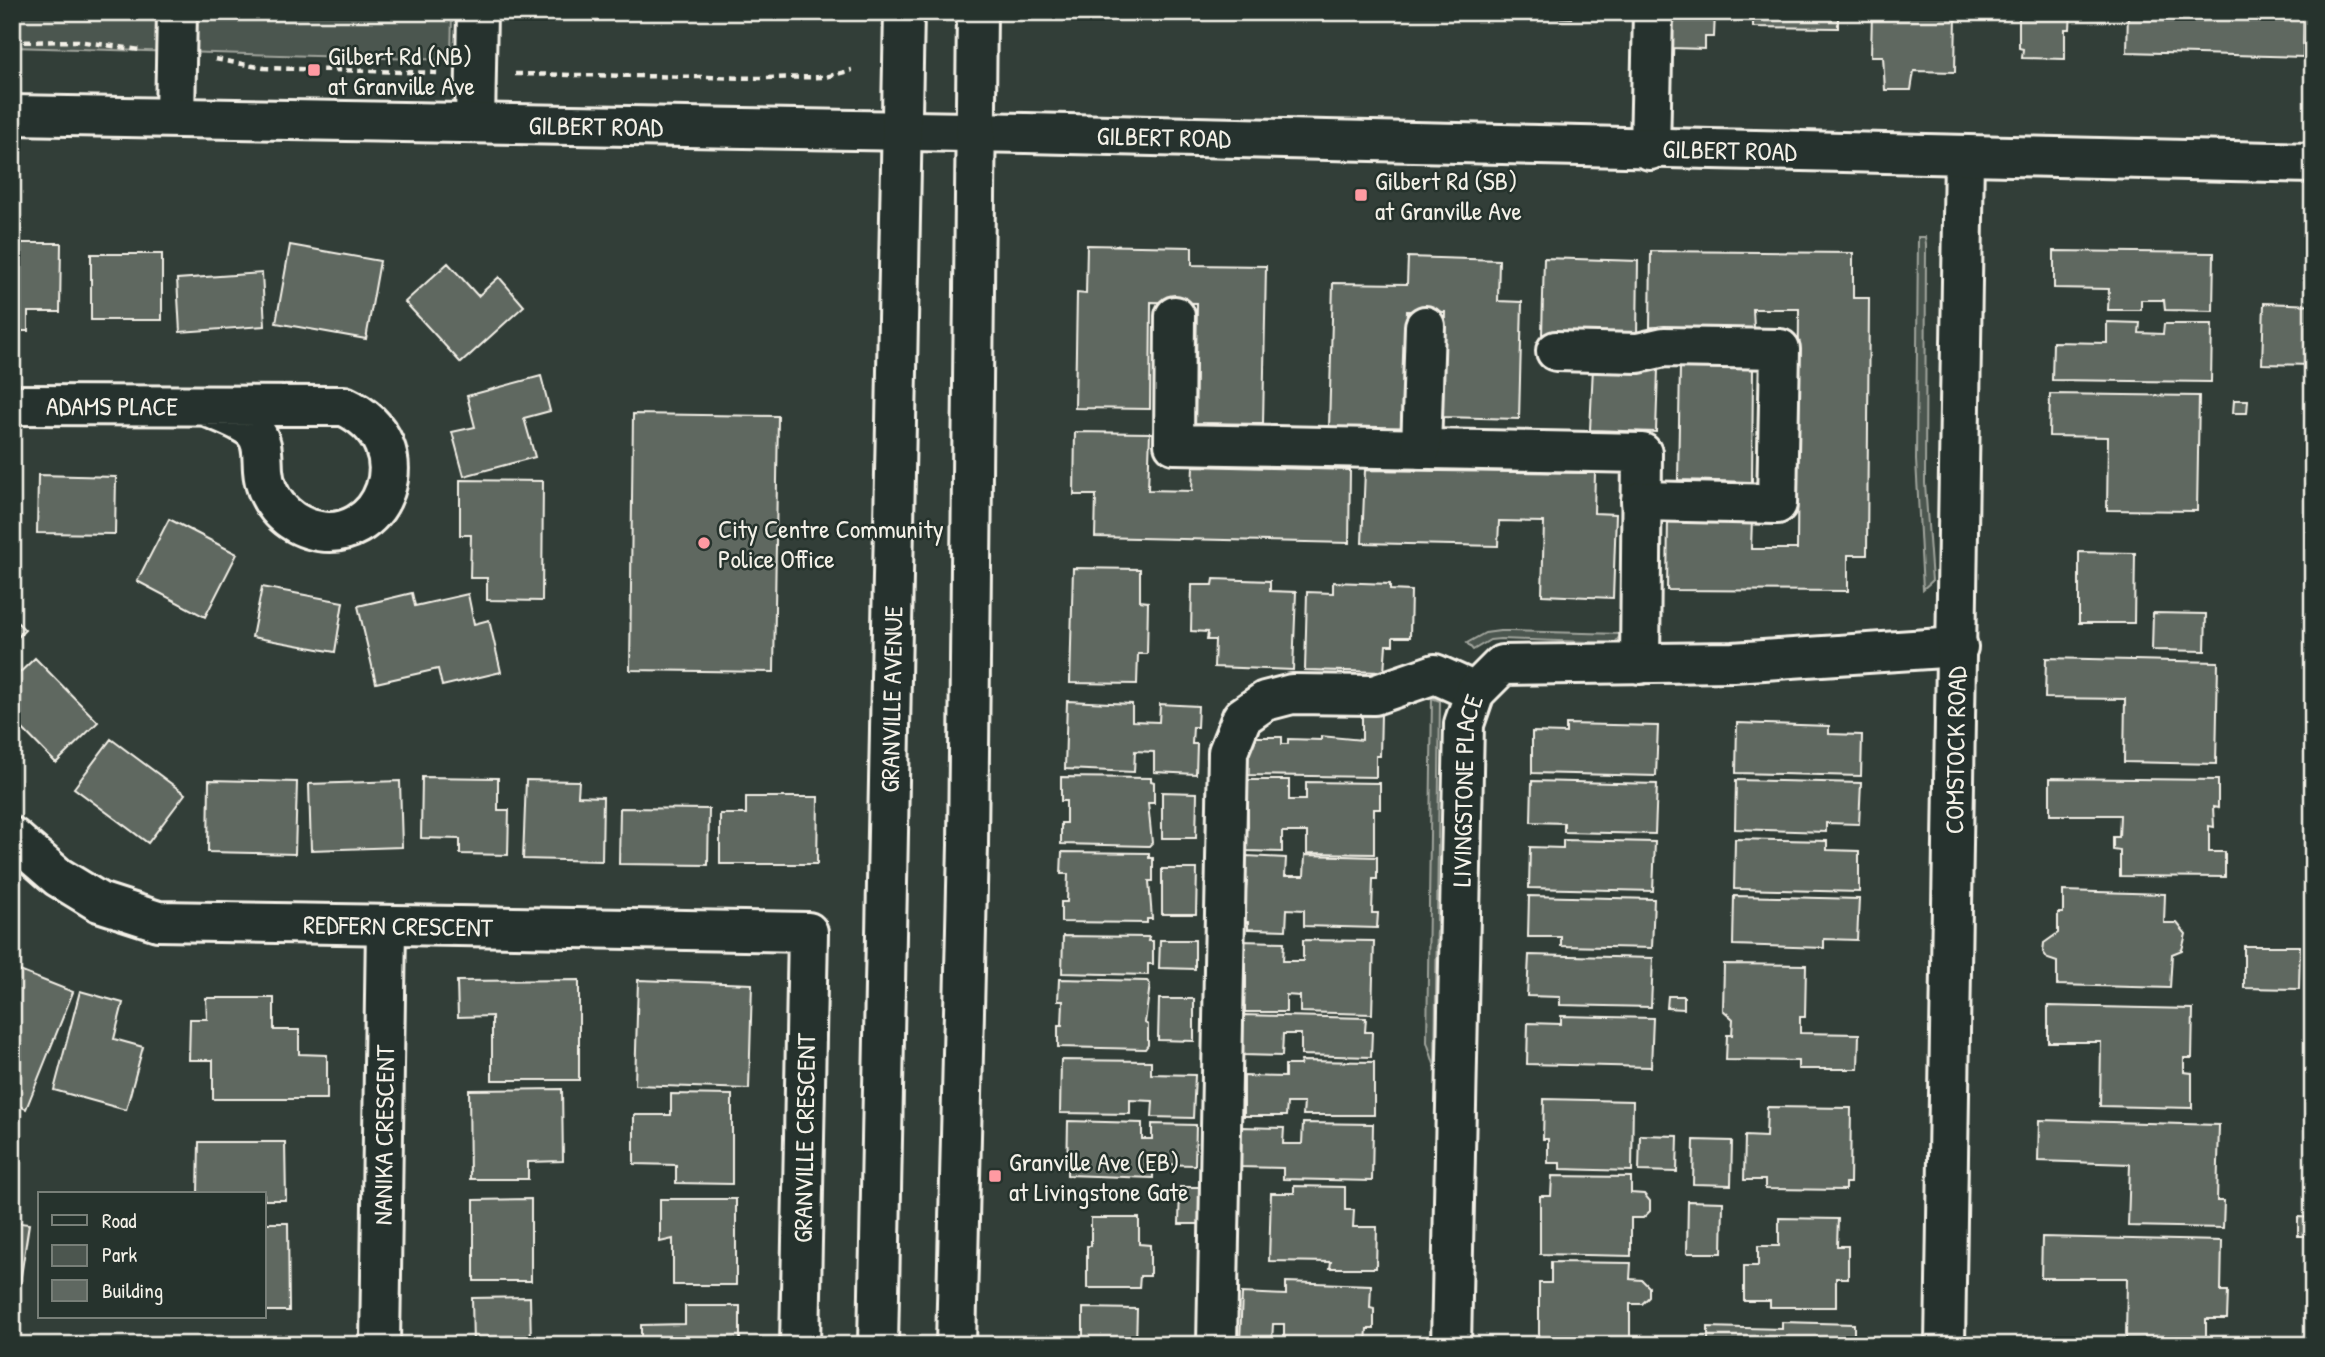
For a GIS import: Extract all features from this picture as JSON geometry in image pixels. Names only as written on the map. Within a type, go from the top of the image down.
[{"type":"main road","points":[[175,117],[177,12]]},
{"type":"main road","points":[[475,123],[477,12]]},
{"type":"main road","name":"GRANVILLE AVENUE","points":[[878,1345],[904,12]]},
{"type":"main road","points":[[956,1345],[968,831],[977,12]]},
{"type":"main road","points":[[1650,150],[1653,12]]},
{"type":"main road","name":"GILBERT ROAD","points":[[12,115],[975,132],[1650,150],[2313,163]]},
{"type":"main road","name":"COMSTOCK ROAD","points":[[1945,1345],[1965,156]]},
{"type":"main road","points":[[1175,316],[1174,444],[1642,453],[1640,664]]},
{"type":"main road","points":[[1420,449],[1424,326]]},
{"type":"main road","points":[[1556,351],[1638,353],[1664,347],[1780,349],[1777,504],[1641,501]]},
{"type":"main road","name":"ADAMS PLACE","points":[[12,405],[210,408],[325,404],[344,406],[362,414],[376,428],[386,444],[390,464],[388,483],[380,501],[360,521],[333,531],[312,530],[294,522],[278,509],[268,491],[263,471],[263,451],[254,431],[210,408]]},
{"type":"main road","name":"LIVINGSTONE PLACE","points":[[1451,1345],[1464,724],[1475,692],[1502,665],[1733,662],[1958,647]]},
{"type":"main road","points":[[1217,1345],[1228,752],[1241,717],[1265,701],[1292,694],[1374,695],[1435,674],[1475,692]]},
{"type":"main road","name":"REDFERN CRESCENT","points":[[12,837],[58,877],[99,902],[158,921],[808,932]]},
{"type":"main road","name":"NANIKA CRESCENT","points":[[380,1345],[386,926]]},
{"type":"main road","name":"GRANVILLE CRESCENT","points":[[800,1345],[808,932]]},
{"type":"path","points":[[12,42],[78,41],[151,51]]},
{"type":"path","points":[[245,62],[264,68],[761,78],[826,77],[852,69]]},
{"type":"green space","points":[[12,12],[452,12],[451,60],[12,47]]},
{"type":"green space","points":[[1918,237],[1925,237],[1926,244],[1925,483],[1932,581],[1923,589],[1916,460]]},
{"type":"green space","points":[[1500,631],[1621,634],[1615,643],[1500,639],[1490,640],[1473,650],[1467,643],[1485,633]]},
{"type":"green space","points":[[1432,698],[1440,701],[1435,1067],[1427,1042]]},
{"type":"building","points":[[1297,12],[1405,12],[1405,14]]},
{"type":"building","points":[[1405,12],[1572,12],[1572,18]]},
{"type":"building","points":[[1672,12],[1715,12],[1714,37],[1705,37],[1705,49],[1671,48]]},
{"type":"building","points":[[1753,12],[1838,12],[1838,28],[1753,27]]},
{"type":"building","points":[[1872,12],[1956,12],[1955,72],[1914,71],[1911,90],[1885,90],[1883,56],[1871,56]]},
{"type":"building","points":[[2019,12],[2071,12],[2070,29],[2065,29],[2065,59],[2022,58],[2023,49],[2019,48]]},
{"type":"building","points":[[2128,12],[2304,12],[2303,57],[2127,52]]},
{"type":"building","points":[[12,243],[61,243],[60,312],[28,312],[28,331],[12,331]]},
{"type":"building","points":[[290,245],[380,261],[366,339],[276,323]]},
{"type":"building","points":[[1087,245],[1192,247],[1192,265],[1266,266],[1263,424],[1195,423],[1197,303],[1151,302],[1150,409],[1075,408],[1077,293],[1086,294]]},
{"type":"building","points":[[1651,251],[1853,253],[1853,298],[1869,298],[1867,555],[1848,555],[1848,591],[1667,590],[1668,517],[1752,519],[1751,549],[1797,549],[1799,309],[1753,309],[1754,328],[1650,327]]},
{"type":"building","points":[[2054,251],[2214,253],[2213,311],[2165,310],[2164,300],[2141,300],[2141,310],[2108,310],[2109,289],[2054,288]]},
{"type":"building","points":[[91,254],[162,254],[162,320],[91,320]]},
{"type":"building","points":[[1408,257],[1499,260],[1498,301],[1522,302],[1519,419],[1442,417],[1445,312],[1407,311],[1403,430],[1329,428],[1333,283],[1407,284]]},
{"type":"building","points":[[1544,258],[1638,261],[1637,337],[1542,334]]},
{"type":"building","points":[[448,263],[478,296],[499,277],[524,306],[461,363],[405,302]]},
{"type":"building","points":[[262,273],[265,326],[180,332],[177,279]]},
{"type":"building","points":[[2264,303],[2313,305],[2313,365],[2262,364]]},
{"type":"building","points":[[2107,322],[2140,323],[2139,333],[2163,334],[2164,324],[2212,324],[2211,382],[2052,380],[2053,342],[2107,343]]},
{"type":"building","points":[[1680,366],[1753,367],[1752,482],[1678,480]]},
{"type":"building","points":[[1593,367],[1658,369],[1656,432],[1590,430]]},
{"type":"building","points":[[541,376],[550,411],[524,418],[535,457],[464,476],[452,432],[475,427],[467,396]]},
{"type":"building","points":[[2050,394],[2199,396],[2197,511],[2107,510],[2108,437],[2049,436]]},
{"type":"building","points":[[2234,400],[2248,400],[2247,413],[2233,413]]},
{"type":"building","name":"City Centre Community Police Office","points":[[633,414],[778,416],[774,672],[630,670]]},
{"type":"building","points":[[1075,432],[1150,433],[1148,490],[1192,491],[1193,466],[1350,470],[1349,543],[1095,537],[1096,495],[1074,495]]},
{"type":"building","points":[[1365,470],[1595,473],[1594,513],[1616,514],[1613,598],[1542,595],[1544,522],[1499,521],[1498,546],[1362,543]]},
{"type":"building","points":[[38,475],[116,477],[115,534],[37,533]]},
{"type":"building","points":[[460,480],[543,481],[542,601],[487,600],[487,578],[470,578],[471,535],[460,535]]},
{"type":"building","points":[[169,519],[237,554],[205,617],[137,581]]},
{"type":"building","points":[[2079,552],[2135,553],[2134,623],[2079,623]]},
{"type":"building","points":[[1073,568],[1140,569],[1140,601],[1148,602],[1147,654],[1138,654],[1137,684],[1070,683]]},
{"type":"building","points":[[1214,579],[1270,581],[1270,591],[1296,592],[1293,670],[1214,667],[1215,640],[1207,640],[1208,632],[1191,631],[1192,585],[1213,585]]},
{"type":"building","points":[[1333,582],[1390,584],[1390,590],[1411,591],[1410,637],[1393,637],[1393,645],[1386,645],[1384,672],[1305,670],[1307,592],[1333,593]]},
{"type":"building","points":[[262,587],[343,602],[335,652],[252,637]]},
{"type":"building","points":[[412,593],[415,606],[468,594],[474,624],[489,620],[501,672],[442,686],[438,669],[376,683],[358,606]]},
{"type":"building","points":[[2153,613],[2206,614],[2205,651],[2152,650]]},
{"type":"building","points":[[12,617],[25,630],[12,643]]},
{"type":"building","points":[[35,658],[98,722],[56,763],[12,718],[12,680]]},
{"type":"building","points":[[2046,658],[2218,662],[2216,764],[2124,762],[2125,699],[2045,698]]},
{"type":"building","points":[[1067,701],[1132,704],[1132,721],[1159,722],[1160,704],[1198,706],[1197,727],[1193,727],[1192,744],[1197,744],[1196,774],[1154,772],[1154,752],[1135,751],[1134,772],[1065,769]]},
{"type":"building","points":[[1362,713],[1381,714],[1380,756],[1376,756],[1376,777],[1246,775],[1247,737],[1282,737],[1282,744],[1288,744],[1288,739],[1321,740],[1321,736],[1362,740]]},
{"type":"building","points":[[1737,723],[1829,726],[1829,734],[1862,735],[1861,776],[1736,773]]},
{"type":"building","points":[[1566,724],[1658,726],[1656,776],[1532,773],[1532,732],[1566,733]]},
{"type":"building","points":[[111,739],[185,794],[148,843],[74,788]]},
{"type":"building","points":[[422,777],[498,778],[498,810],[509,810],[508,855],[460,854],[460,839],[421,838]]},
{"type":"building","points":[[1061,777],[1151,778],[1154,782],[1154,803],[1148,803],[1152,843],[1149,846],[1061,844],[1061,823],[1066,823],[1066,801],[1061,801]]},
{"type":"building","points":[[2050,778],[2218,780],[2218,808],[2213,807],[2214,827],[2209,826],[2209,852],[2225,852],[2225,877],[2120,876],[2120,851],[2113,850],[2113,837],[2119,837],[2120,815],[2050,815]]},
{"type":"building","points":[[209,780],[297,782],[295,854],[208,852]]},
{"type":"building","points":[[526,780],[579,781],[578,796],[603,797],[602,861],[523,859]]},
{"type":"building","points":[[1246,780],[1289,780],[1289,800],[1306,800],[1306,782],[1380,783],[1380,809],[1374,809],[1374,854],[1307,853],[1307,832],[1282,832],[1282,852],[1247,851],[1247,848],[1243,848],[1243,827],[1248,827],[1248,807],[1244,807]]},
{"type":"building","points":[[1736,780],[1861,783],[1859,824],[1826,823],[1826,832],[1735,829]]},
{"type":"building","points":[[400,781],[402,847],[311,850],[309,784]]},
{"type":"building","points":[[1532,781],[1657,784],[1655,834],[1564,832],[1564,823],[1531,822]]},
{"type":"building","points":[[1162,792],[1197,793],[1196,838],[1162,838]]},
{"type":"building","points":[[746,797],[818,797],[817,864],[720,864],[720,814],[746,814]]},
{"type":"building","points":[[620,808],[709,809],[708,865],[619,864]]},
{"type":"building","points":[[1735,839],[1827,841],[1827,850],[1859,851],[1859,892],[1734,889]]},
{"type":"building","points":[[1563,840],[1655,842],[1653,891],[1529,888],[1530,847],[1563,848]]},
{"type":"building","points":[[1062,852],[1149,853],[1149,858],[1153,858],[1153,881],[1149,881],[1152,919],[1147,919],[1147,923],[1061,922],[1061,902],[1067,902],[1068,874],[1061,874]]},
{"type":"building","points":[[1305,855],[1377,857],[1372,913],[1378,913],[1377,928],[1304,926],[1304,910],[1287,909],[1286,930],[1248,929],[1248,922],[1242,922],[1247,881],[1242,881],[1243,860],[1247,860],[1247,856],[1286,858],[1285,876],[1304,876]]},
{"type":"building","points":[[1162,869],[1197,869],[1196,914],[1162,914]]},
{"type":"building","points":[[2063,891],[2165,894],[2164,923],[2177,923],[2186,934],[2182,950],[2172,954],[2170,988],[2057,985],[2057,962],[2048,959],[2043,952],[2044,943],[2058,933],[2058,913],[2063,913]]},
{"type":"building","points":[[1529,896],[1654,899],[1652,948],[1561,946],[1561,937],[1528,937]]},
{"type":"building","points":[[1734,896],[1859,899],[1857,940],[1824,939],[1824,948],[1733,945]]},
{"type":"building","points":[[1063,936],[1149,937],[1148,941],[1153,941],[1153,964],[1148,964],[1148,975],[1062,973]]},
{"type":"building","points":[[1160,940],[1195,940],[1195,969],[1159,968]]},
{"type":"building","points":[[1303,940],[1374,941],[1372,1014],[1300,1012],[1300,996],[1286,995],[1286,1012],[1245,1012],[1245,1007],[1240,1007],[1240,988],[1246,988],[1246,963],[1241,963],[1241,941],[1284,942],[1283,961],[1303,961]]},
{"type":"building","points":[[2244,946],[2300,946],[2299,989],[2244,988]]},
{"type":"building","points":[[1529,955],[1653,958],[1651,1007],[1560,1005],[1560,997],[1527,996]]},
{"type":"building","points":[[1724,964],[1806,965],[1805,1017],[1800,1017],[1800,1033],[1859,1034],[1858,1069],[1798,1069],[1798,1061],[1726,1060],[1727,1035],[1732,1035],[1733,1019],[1723,1010]]},
{"type":"building","points":[[12,968],[73,992],[26,1109],[12,1103]]},
{"type":"building","points":[[1059,979],[1147,981],[1150,984],[1145,1023],[1148,1025],[1148,1045],[1145,1049],[1058,1047],[1058,1025],[1062,1025],[1063,1001],[1058,1001]]},
{"type":"building","points":[[579,980],[579,1080],[492,1080],[492,1016],[458,1017],[457,981]]},
{"type":"building","points":[[638,980],[752,984],[749,1089],[635,1085]]},
{"type":"building","points":[[80,991],[123,1003],[114,1039],[143,1047],[126,1110],[54,1090]]},
{"type":"building","points":[[1668,996],[1684,996],[1684,1009],[1667,1008]]},
{"type":"building","points":[[206,998],[274,998],[274,1030],[299,1030],[299,1054],[327,1055],[327,1099],[213,1099],[213,1060],[189,1060],[190,1019],[207,1019]]},
{"type":"building","points":[[1159,999],[1194,999],[1194,1041],[1158,1040]]},
{"type":"building","points":[[2048,1006],[2193,1009],[2192,1058],[2184,1058],[2184,1072],[2192,1073],[2192,1108],[2100,1106],[2101,1042],[2048,1042]]},
{"type":"building","points":[[1243,1015],[1366,1018],[1365,1032],[1372,1032],[1371,1057],[1301,1055],[1301,1034],[1283,1034],[1282,1056],[1242,1055],[1242,1048],[1238,1048]]},
{"type":"building","points":[[1561,1016],[1653,1018],[1651,1067],[1527,1064],[1528,1023],[1561,1024]]},
{"type":"building","points":[[1061,1060],[1151,1061],[1151,1074],[1195,1075],[1193,1118],[1152,1117],[1153,1101],[1130,1100],[1130,1114],[1060,1113]]},
{"type":"building","points":[[1301,1061],[1374,1062],[1374,1115],[1303,1115],[1304,1103],[1287,1103],[1286,1116],[1244,1116],[1244,1076],[1285,1077],[1285,1065],[1300,1065]]},
{"type":"building","points":[[562,1089],[563,1161],[528,1162],[528,1179],[470,1179],[469,1090]]},
{"type":"building","points":[[671,1094],[732,1095],[732,1184],[676,1183],[676,1165],[634,1164],[634,1115],[671,1115]]},
{"type":"building","points":[[1544,1099],[1633,1101],[1632,1171],[1560,1169],[1560,1163],[1548,1163],[1548,1139],[1543,1139]]},
{"type":"building","points":[[1767,1107],[1851,1108],[1850,1183],[1845,1183],[1845,1190],[1765,1189],[1765,1180],[1744,1180],[1745,1136],[1766,1137]]},
{"type":"building","points":[[2039,1120],[2219,1125],[2217,1201],[2224,1201],[2223,1228],[2128,1226],[2130,1164],[2038,1161]]},
{"type":"building","points":[[1068,1121],[1142,1123],[1142,1139],[1152,1139],[1152,1124],[1196,1125],[1195,1165],[1153,1164],[1153,1178],[1067,1175]]},
{"type":"building","points":[[1303,1123],[1373,1124],[1372,1181],[1283,1179],[1283,1168],[1240,1167],[1241,1127],[1284,1128],[1283,1144],[1302,1144]]},
{"type":"building","points":[[1640,1135],[1678,1136],[1677,1172],[1639,1171]]},
{"type":"building","points":[[1694,1140],[1732,1141],[1731,1185],[1693,1184]]},
{"type":"building","points":[[199,1142],[285,1142],[286,1200],[266,1200],[266,1192],[198,1192]]},
{"type":"building","points":[[1552,1176],[1631,1177],[1631,1193],[1644,1194],[1650,1201],[1650,1211],[1643,1218],[1631,1218],[1631,1256],[1540,1254],[1540,1196],[1551,1196]]},
{"type":"building","points":[[1294,1186],[1345,1187],[1345,1210],[1354,1210],[1353,1227],[1377,1227],[1376,1268],[1330,1268],[1331,1262],[1269,1261],[1271,1193],[1294,1193]]},
{"type":"building","points":[[1180,1187],[1200,1187],[1200,1224],[1179,1224]]},
{"type":"building","points":[[531,1199],[531,1281],[474,1281],[474,1200]]},
{"type":"building","points":[[660,1199],[736,1199],[736,1285],[673,1285],[673,1239],[660,1242]]},
{"type":"building","points":[[1688,1201],[1723,1202],[1722,1253],[1687,1253]]},
{"type":"building","points":[[2298,1217],[2313,1218],[2313,1236],[2298,1236]]},
{"type":"building","points":[[1091,1218],[1139,1218],[1139,1244],[1150,1245],[1150,1276],[1140,1276],[1139,1288],[1087,1288],[1087,1246],[1091,1246]]},
{"type":"building","points":[[1779,1218],[1838,1219],[1837,1246],[1848,1246],[1848,1278],[1836,1278],[1836,1307],[1770,1307],[1770,1301],[1744,1301],[1744,1266],[1758,1266],[1758,1246],[1779,1246]]},
{"type":"building","points":[[12,1222],[29,1224],[20,1283],[12,1282]]},
{"type":"building","points":[[266,1223],[288,1223],[289,1311],[266,1311]]},
{"type":"building","points":[[2042,1237],[2222,1241],[2221,1291],[2228,1291],[2227,1319],[2206,1319],[2206,1342],[2126,1339],[2127,1278],[2041,1278]]},
{"type":"building","points":[[1551,1262],[1631,1263],[1630,1279],[1642,1280],[1649,1287],[1649,1297],[1642,1304],[1630,1304],[1630,1342],[1539,1340],[1539,1283],[1551,1283]]},
{"type":"building","points":[[1286,1282],[1371,1285],[1370,1308],[1374,1309],[1374,1329],[1367,1329],[1366,1343],[1284,1340],[1284,1324],[1273,1324],[1272,1343],[1240,1341],[1242,1293],[1286,1295]]},
{"type":"building","points":[[530,1297],[531,1345],[473,1345],[472,1298]]},
{"type":"building","points":[[685,1306],[740,1306],[740,1345],[641,1345],[641,1325],[685,1324]]},
{"type":"building","points":[[1083,1308],[1137,1309],[1136,1345],[1083,1345]]},
{"type":"building","points":[[1782,1322],[1854,1324],[1854,1345],[1708,1345],[1708,1327],[1782,1329]]},
{"type":"place","name":"Gilbert Rd (NB) at Granville Ave","points":[[314,70]]},
{"type":"place","name":"Gilbert Rd (SB) at Granville Ave","points":[[1361,195]]},
{"type":"place","name":"City Centre Community Police Office","points":[[704,543]]},
{"type":"place","name":"Granville Ave (EB) at Livingstone Gate","points":[[995,1176]]}]
